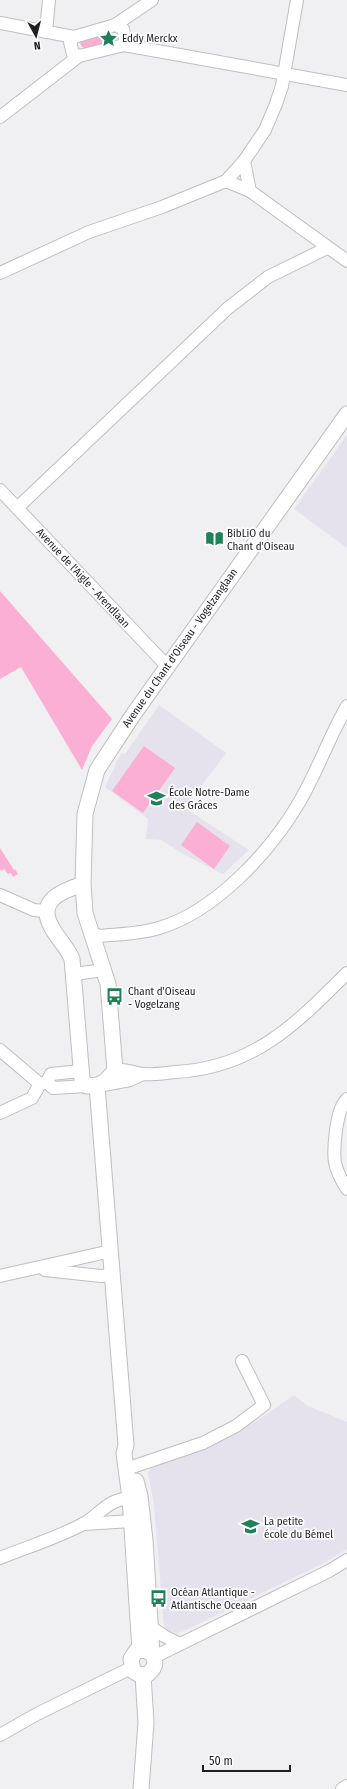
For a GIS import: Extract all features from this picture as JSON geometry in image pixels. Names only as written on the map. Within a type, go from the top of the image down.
[{"type":"street","points":[[46,32],[49,0]]},
{"type":"street","points":[[0,23],[74,37],[115,25],[152,0]]},
{"type":"street","points":[[0,273],[89,232],[162,207],[226,181],[244,162],[268,123],[276,104],[284,74],[297,0]]},
{"type":"street","points":[[115,25],[123,29],[125,39],[124,45]]},
{"type":"street","points":[[74,37],[70,42],[73,54],[79,56]]},
{"type":"street","points":[[0,117],[79,56],[124,45],[347,85]]},
{"type":"street","points":[[244,162],[250,191]]},
{"type":"street","points":[[226,181],[250,191],[347,261]]},
{"type":"street","points":[[17,508],[228,308],[268,277],[327,248]]},
{"type":"street","name":"Avenue du Chant d'Oiseau - Vogelzanglaan","points":[[115,1070],[108,984],[85,913],[83,884],[85,814],[98,770],[114,742],[167,666],[347,414]]},
{"type":"street","name":"Avenue de l'Aigle - Arendlaan","points":[[0,490],[167,666]]},
{"type":"street","points":[[92,933],[99,936],[150,931],[161,928],[203,908],[239,878],[281,831],[298,805],[332,733],[347,706]]},
{"type":"street","points":[[83,884],[56,895],[48,904],[46,911],[51,927],[70,953],[74,974],[82,1080],[92,1086]]},
{"type":"street","points":[[0,895],[34,910],[46,911]]},
{"type":"street","points":[[74,974],[104,970]]},
{"type":"street","points":[[92,1086],[108,1079],[115,1070],[128,1070],[143,1074],[203,1070],[233,1062],[260,1048],[284,1031],[347,973]]},
{"type":"street","points":[[0,1050],[43,1083],[53,1088],[92,1086],[130,1080],[143,1074]]},
{"type":"street","points":[[0,1113],[32,1098],[51,1074],[81,1071]]},
{"type":"street","points":[[0,1735],[37,1714],[137,1671],[148,1674],[155,1667],[149,1654],[124,1453],[126,1445],[111,1251],[92,1086]]},
{"type":"street","points":[[347,1099],[337,1120],[342,1128],[333,1143],[334,1160],[338,1172],[347,1189]]},
{"type":"street","points":[[0,1276],[37,1269],[93,1254],[111,1251]]},
{"type":"street","points":[[37,1269],[101,1276],[113,1275]]},
{"type":"street","points":[[132,1466],[203,1443],[236,1426],[264,1405],[242,1361]]},
{"type":"street","points":[[126,1445],[130,1452],[142,1509],[152,1628],[149,1654]]},
{"type":"street","points":[[0,1558],[83,1524],[106,1506],[118,1499],[130,1498],[142,1509]]},
{"type":"street","points":[[83,1524],[132,1521],[142,1509]]},
{"type":"street","points":[[141,1789],[146,1723],[137,1671],[131,1659],[133,1654],[149,1654],[180,1644],[329,1571],[347,1560]]},
{"type":"street","points":[[152,1628],[180,1644]]},
{"type":"street","points":[[342,1789],[347,1786]]},
{"type":"shaded area","points":[[110,32],[115,37],[111,42],[85,49],[81,46],[80,42],[83,39]]},
{"type":"shaded area","points":[[347,435],[347,548],[294,509]]},
{"type":"shaded area","points":[[0,591],[112,719],[92,746],[82,770],[21,667],[0,679]]},
{"type":"shaded area","name":"École Notre-Dame des Grâces","points":[[159,705],[226,753],[185,808],[249,850],[223,874],[183,854],[161,840],[146,839],[148,819],[105,787],[121,753],[125,754]]},
{"type":"shaded area","points":[[144,746],[175,768],[143,813],[112,791]]},
{"type":"shaded area","points":[[197,822],[230,846],[214,869],[181,845]]},
{"type":"shaded area","points":[[0,848],[18,874],[13,877],[11,873],[8,874],[4,869],[1,871],[0,869]]},
{"type":"shaded area","name":"La petite école du Bémel","points":[[294,1395],[308,1406],[347,1422],[347,1549],[326,1562],[184,1631],[178,1633],[169,1631],[164,1627],[154,1505],[148,1472],[151,1468],[231,1435],[258,1420]]},
{"type":"place","name":"Eddy Merckx","points":[[109,38]]},
{"type":"place","name":"BibLiO du Chant d'Oiseau","points":[[214,539]]},
{"type":"place","name":"École Notre-Dame des Grâces","points":[[156,798]]},
{"type":"place","name":"Chant d'Oiseau - Vogelzang","points":[[115,997]]},
{"type":"place","name":"La petite école du Bémel","points":[[251,1527]]},
{"type":"place","name":"Océan Atlantique - Atlantische Oceaan","points":[[158,1598]]}]
